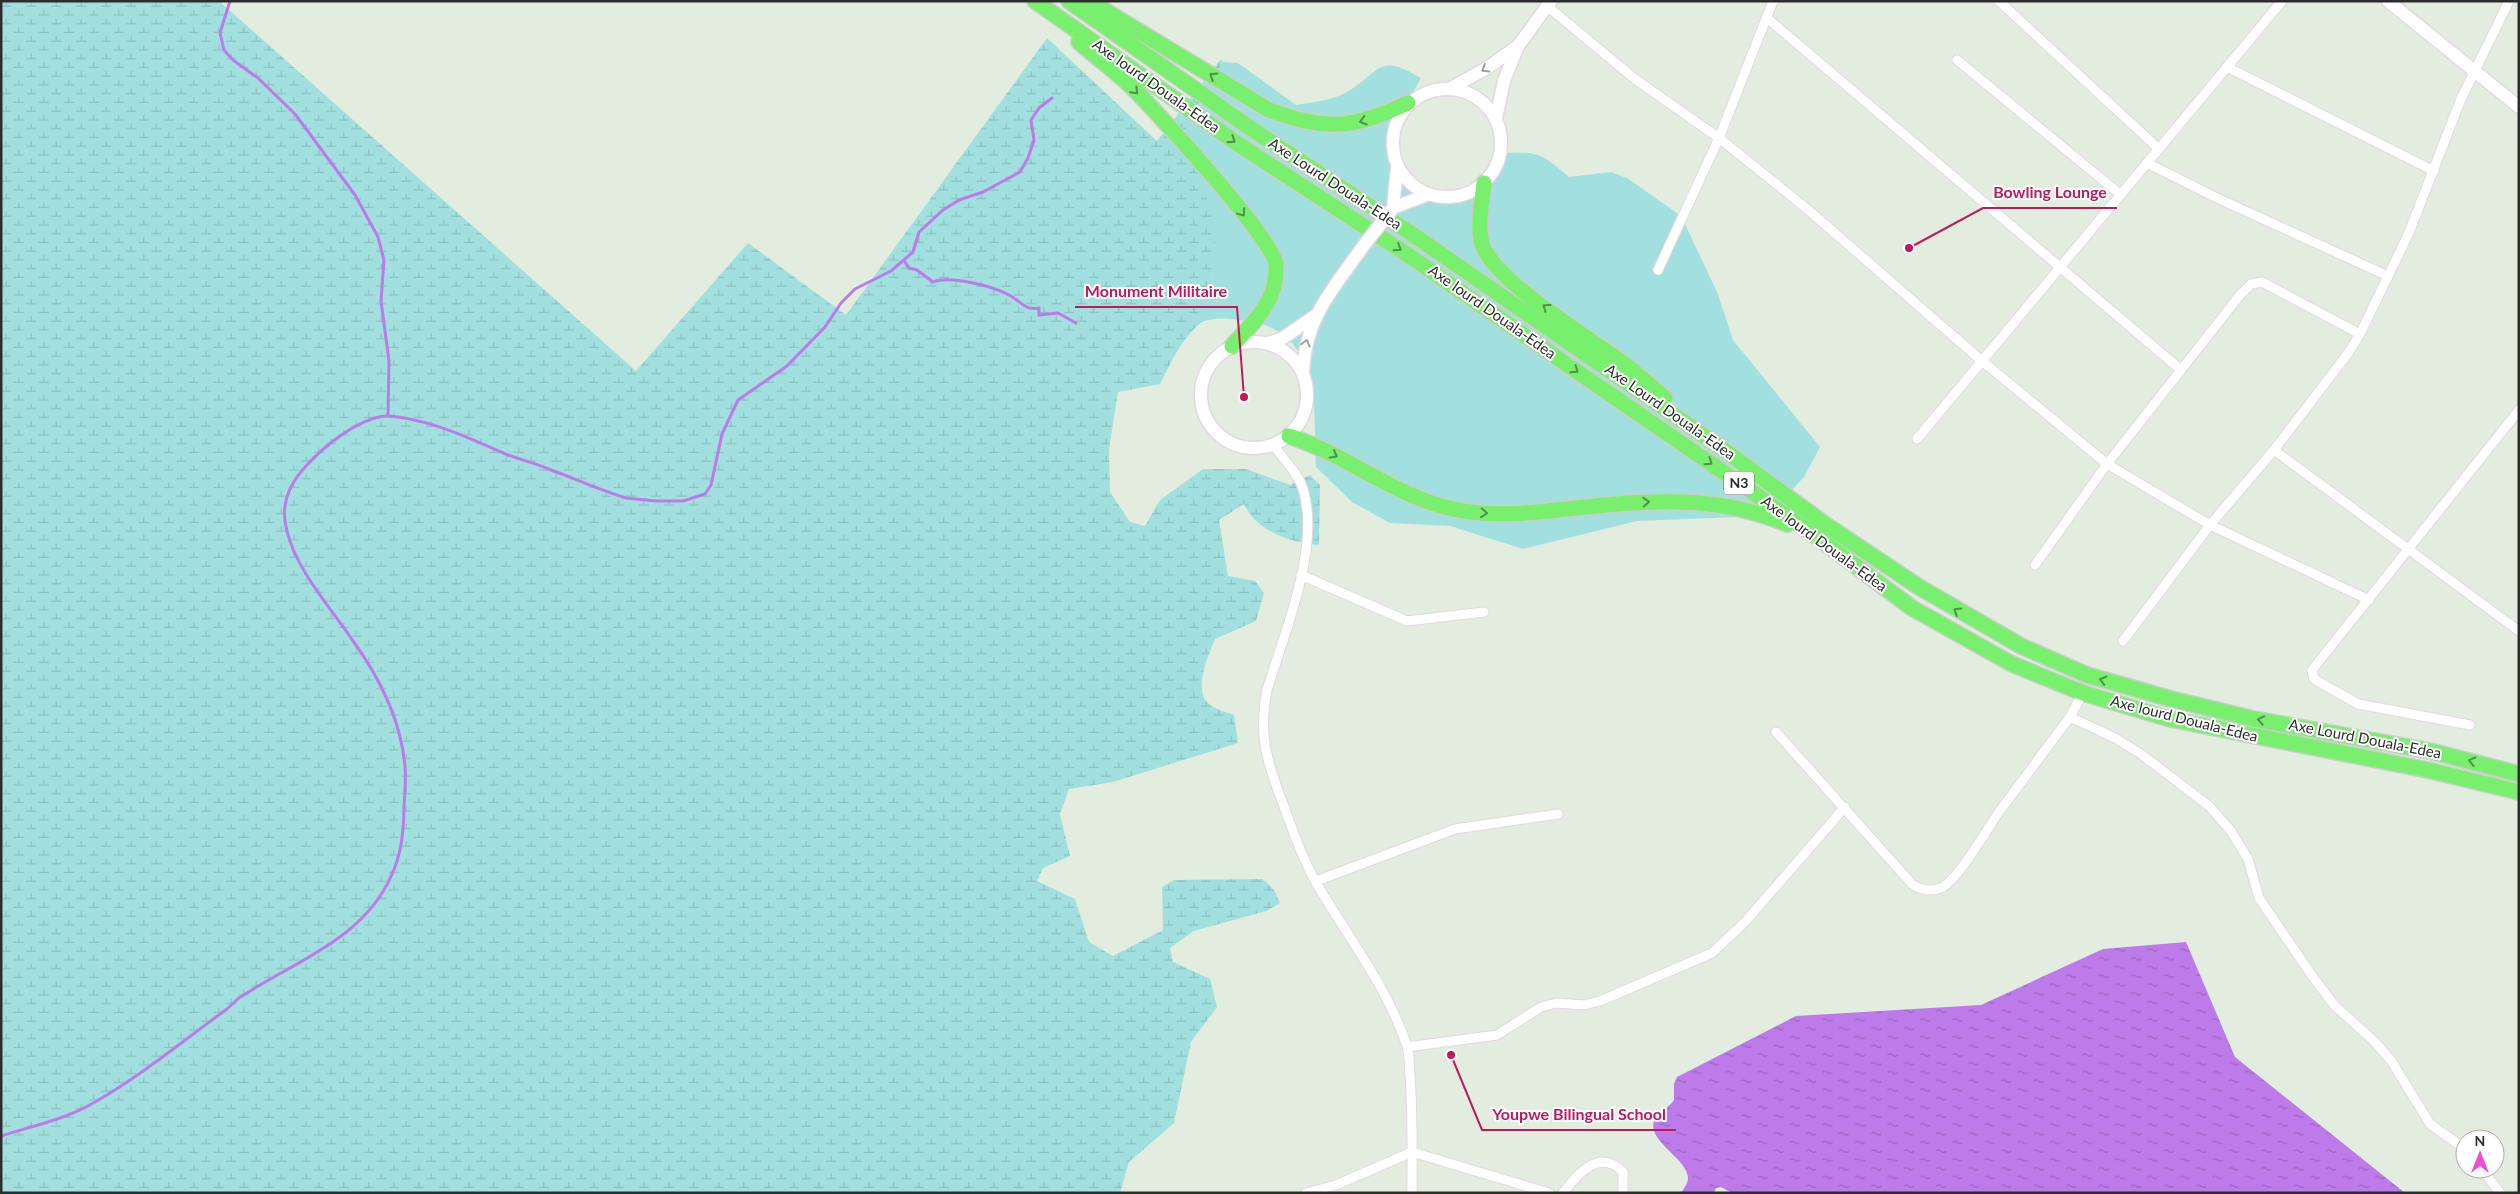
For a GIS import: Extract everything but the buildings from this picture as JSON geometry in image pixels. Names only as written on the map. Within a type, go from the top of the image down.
[{"type":"highway","points":[[1034,1],[1133,88],[1216,179],[1264,243],[1276,263],[1274,290],[1264,309],[1232,346]]},
{"type":"highway","name":"Axe lourd Douala-Edea","points":[[1034,1],[1241,146],[1410,256],[1816,536],[1912,608],[2012,664],[2083,693],[2170,719],[2428,770],[2519,792]]},
{"type":"highway","name":"Axe Lourd Douala-Edea","points":[[1069,1],[1253,130],[1420,239],[1720,447],[1826,525],[1935,597],[2021,646],[2087,675],[2171,699],[2254,719],[2430,751],[2519,774]]},
{"type":"highway","points":[[1089,1],[1268,110],[1296,120],[1323,125],[1348,125],[1387,113],[1408,103]]},
{"type":"highway","points":[[1484,183],[1480,222],[1482,243],[1495,266],[1516,286],[1631,369],[1720,447]]},
{"type":"highway","points":[[1289,436],[1318,446],[1364,473],[1423,501],[1458,510],[1489,514],[1665,501],[1700,502],[1742,508],[1769,516],[1816,536]]},
{"type":"main road","points":[[2388,1],[2519,107]]},
{"type":"main road","points":[[1496,118],[1504,81],[1518,46],[1549,4]]},
{"type":"main road","points":[[1393,208],[1397,168],[1392,139],[1395,124],[1408,103],[1425,93],[1451,88],[1487,68],[1518,46]]},
{"type":"main road","points":[[1397,168],[1407,180],[1429,194],[1449,198],[1468,193],[1484,183],[1492,174],[1501,152],[1502,141],[1496,118],[1484,103],[1467,92],[1451,88]]},
{"type":"main road","points":[[1303,372],[1288,354],[1268,343],[1250,341],[1232,346],[1217,356],[1206,370],[1200,387],[1201,406],[1208,423],[1220,437],[1237,446],[1256,449],[1274,445],[1289,436],[1298,425],[1306,406],[1307,385],[1303,372],[1304,353],[1315,316],[1364,245],[1393,208],[1429,194]]},
{"type":"main road","points":[[1268,343],[1283,338],[1315,316]]},
{"type":"street","points":[[1658,270],[1719,138],[1773,1]]},
{"type":"street","points":[[1999,1],[2159,149]]},
{"type":"street","points":[[1917,439],[2282,1]]},
{"type":"street","points":[[2123,641],[2210,525],[2274,450],[2349,352],[2360,334],[2408,235],[2434,171],[2452,118],[2509,1]]},
{"type":"street","points":[[1549,4],[1635,79],[1719,138],[1806,208],[1982,361],[2107,464],[2210,525],[2369,600]]},
{"type":"street","points":[[1767,18],[2181,370]]},
{"type":"street","points":[[1957,60],[2121,195]]},
{"type":"street","points":[[2227,67],[2434,171]]},
{"type":"street","points":[[2148,163],[2217,198],[2388,276]]},
{"type":"street","points":[[2035,565],[2107,464],[2240,295],[2257,281],[2360,334]]},
{"type":"street","points":[[2470,725],[2358,704],[2314,679],[2312,670],[2519,410]]},
{"type":"street","points":[[1274,445],[1284,462],[1299,479],[1306,500],[1305,563],[1266,690],[1262,738],[1277,788],[1301,850],[1316,881],[1389,1002],[1407,1048],[1412,1105],[1412,1193]]},
{"type":"street","points":[[2274,450],[2410,548],[2519,630]]},
{"type":"street","points":[[1301,575],[1407,621],[1484,612]]},
{"type":"street","points":[[1776,732],[1912,884],[1925,890],[1941,888],[1970,855],[2070,717],[2083,693]]},
{"type":"street","points":[[2070,717],[2115,738],[2141,754],[2209,806],[2235,838],[2248,860],[2259,898],[2313,978],[2334,1005],[2375,1042],[2392,1062],[2430,1124],[2455,1142]]},
{"type":"street","points":[[1407,1048],[1497,1035],[1541,1007],[1556,1003],[1584,1005],[1600,1001],[1712,953],[1746,922],[1845,807]]},
{"type":"street","points":[[1316,881],[1455,829],[1558,814]]},
{"type":"street","points":[[1306,1193],[1336,1185],[1412,1152],[1549,1193]]},
{"type":"street","points":[[1563,1193],[1588,1168],[1604,1161],[1615,1164],[1623,1172],[1623,1193]]},
{"type":"street","points":[[2490,1179],[2500,1193]]},
{"type":"green space","points":[[1,1],[219,1],[636,371],[748,243],[846,315],[1047,38],[1157,141],[1221,59],[1223,62],[1199,105],[1190,132],[1191,156],[1211,211],[1215,241],[1213,271],[1202,298],[1202,322],[1183,343],[1160,384],[1118,392],[1109,449],[1110,492],[1130,522],[1145,526],[1160,500],[1203,469],[1246,469],[1290,485],[1310,475],[1320,485],[1319,545],[1297,542],[1275,534],[1257,522],[1244,504],[1219,520],[1228,576],[1255,581],[1264,593],[1256,621],[1215,639],[1209,653],[1202,681],[1204,697],[1208,703],[1213,707],[1234,715],[1238,743],[1113,782],[1069,789],[1060,814],[1070,856],[1043,868],[1037,881],[1075,899],[1089,942],[1113,956],[1163,930],[1162,887],[1174,880],[1263,879],[1274,890],[1280,903],[1266,911],[1194,931],[1170,948],[1173,962],[1210,979],[1217,1007],[1191,1042],[1174,1123],[1129,1162],[1120,1193],[1,1193]]},
{"type":"green space","points":[[1223,62],[1238,63],[1296,105],[1339,96],[1357,86],[1373,72],[1387,66],[1395,66],[1421,78],[1399,116],[1392,140],[1395,162],[1405,179],[1420,191],[1438,196],[1457,196],[1475,189],[1490,174],[1501,153],[1524,153],[1545,158],[1569,177],[1611,172],[1627,178],[1677,213],[1685,224],[1717,292],[1733,340],[1820,447],[1804,477],[1766,517],[1738,508],[1738,517],[1637,521],[1523,549],[1450,526],[1390,523],[1352,502],[1316,467],[1315,421],[1309,376],[1301,356],[1289,340],[1271,328],[1247,321],[1219,319],[1202,322],[1202,298],[1213,271],[1191,156],[1190,132],[1199,105]]},
{"type":"water","points":[[2186,942],[2235,1057],[2405,1193],[1732,1193],[1721,1187],[1716,1188],[1714,1193],[1681,1193],[1688,1180],[1686,1171],[1661,1142],[1653,1127],[1655,1119],[1674,1100],[1674,1084],[1677,1077],[1796,1016],[1981,1005],[2103,949]]},
{"type":"waterway","points":[[230,1],[220,33],[224,50],[233,60],[258,78],[295,114],[355,195],[378,237],[384,260],[381,301],[389,361],[388,416]]},
{"type":"waterway","points":[[1,1136],[73,1113],[95,1102],[129,1080],[227,1009],[239,998],[326,947],[346,932],[364,916],[380,897],[392,874],[402,841],[404,823],[405,771],[399,732],[379,683],[361,652],[305,573],[291,545],[286,526],[286,503],[291,487],[297,476],[319,453],[333,441],[363,423],[377,417],[389,416],[435,425],[508,455],[626,498],[683,501],[705,494],[711,485],[722,434],[738,400],[787,366],[825,327],[841,303],[855,289],[891,271],[913,252],[919,232],[943,210],[959,200],[983,192],[1020,172],[1028,158],[1034,140],[1031,120],[1039,108],[1052,98]]},
{"type":"waterway","points":[[905,262],[909,268],[917,270],[933,282],[950,280],[982,285],[1009,295],[1027,307],[1039,308],[1039,315],[1058,313],[1076,323]]},
{"type":"place","name":"Bowling Lounge","points":[[1909,248]]},
{"type":"place","name":"Monument Militaire","points":[[1244,397]]},
{"type":"place","name":"Youpwe Bilingual School","points":[[1451,1055]]}]
